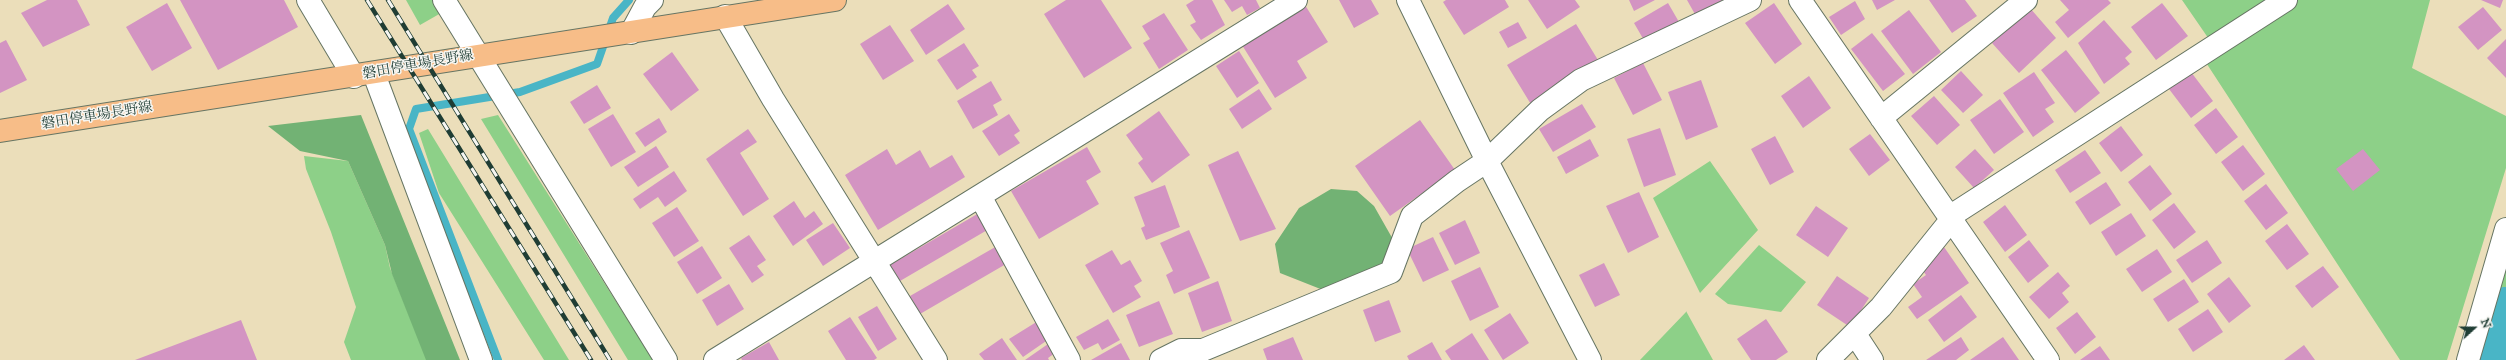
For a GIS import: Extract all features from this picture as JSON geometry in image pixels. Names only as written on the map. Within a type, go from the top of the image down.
[{"type":"main road","name":"磐田停車場長野線","points":[[0,131],[364,75],[478,55],[631,33],[725,16],[835,0]]},
{"type":"street","points":[[308,0],[364,75],[481,360]]},
{"type":"street","points":[[444,0],[666,360]]},
{"type":"street","points":[[631,33],[645,7],[652,0]]},
{"type":"street","points":[[715,360],[1296,0]]},
{"type":"street","points":[[1408,0],[1487,161],[1590,360]]},
{"type":"street","points":[[1162,360],[1181,350],[1203,350],[1391,272],[1412,216],[1457,181],[1487,161],[1540,110],[1581,80],[1750,0]]},
{"type":"street","points":[[1800,0],[2048,360]]},
{"type":"street","points":[[1881,118],[2026,0]]},
{"type":"street","points":[[1828,360],[1881,307],[1950,218],[2286,0]]},
{"type":"street","points":[[725,16],[936,360]]},
{"type":"street","points":[[980,196],[1070,360]]},
{"type":"street","points":[[2468,360],[2506,229]]},
{"type":"street","points":[[1855,334],[1872,360]]},
{"type":"green space","points":[[406,0],[433,0],[441,13],[420,25]]},
{"type":"green space","points":[[2182,0],[2430,0],[2412,68],[2506,116],[2506,168],[2447,360],[2400,360],[2201,55],[2213,45]]},
{"type":"green space","points":[[361,115],[460,360],[426,360],[392,274],[385,245],[348,161],[300,151],[268,126]]},
{"type":"green space","points":[[498,115],[653,360],[628,360],[481,119]]},
{"type":"green space","points":[[428,129],[569,360],[544,360],[439,193],[419,133]]},
{"type":"green space","points":[[304,156],[348,161],[385,245],[390,268],[427,360],[351,360],[344,342],[356,307],[331,232],[306,169]]},
{"type":"green space","points":[[1710,161],[1758,230],[1700,293],[1653,198]]},
{"type":"green space","points":[[1331,189],[1357,191],[1374,206],[1399,250],[1384,275],[1323,290],[1280,273],[1275,244],[1299,208]]},
{"type":"green space","points":[[2506,237],[2506,360],[2474,360]]},
{"type":"green space","points":[[1759,245],[1806,282],[1781,312],[1728,304],[1715,294]]},
{"type":"green space","points":[[1686,312],[1713,360],[1640,360]]},
{"type":"building","points":[[47,0],[77,0],[90,25],[43,47],[21,13]]},
{"type":"building","points":[[180,0],[284,0],[298,27],[218,70]]},
{"type":"building","points":[[1066,0],[1101,0],[1132,48],[1084,78],[1044,14]]},
{"type":"building","points":[[1194,0],[1212,0],[1225,25],[1201,40],[1190,25],[1196,22],[1186,5]]},
{"type":"building","points":[[1224,0],[1256,0],[1260,8],[1247,15],[1242,6],[1232,12]]},
{"type":"building","points":[[1339,0],[1371,0],[1379,14],[1354,28]]},
{"type":"building","points":[[1446,0],[1505,0],[1509,7],[1464,35],[1443,2]]},
{"type":"building","points":[[1528,0],[1575,0],[1580,7],[1547,29]]},
{"type":"building","points":[[1629,0],[1655,0],[1634,11]]},
{"type":"building","points":[[1687,0],[1725,0],[1696,16]]},
{"type":"building","points":[[1872,0],[1895,0],[1877,10]]},
{"type":"building","points":[[1929,0],[1965,0],[1977,16],[1952,33]]},
{"type":"building","points":[[2060,0],[2108,0],[2111,3],[2068,38],[2055,22],[2069,10]]},
{"type":"building","points":[[2481,0],[2503,0],[2500,8]]},
{"type":"building","points":[[1855,1],[1865,19],[1841,35],[1829,17]]},
{"type":"building","points":[[167,3],[192,48],[152,71],[126,27]]},
{"type":"building","points":[[1668,3],[1679,22],[1645,42],[1634,23]]},
{"type":"building","points":[[1774,3],[1802,44],[1775,64],[1745,23]]},
{"type":"building","points":[[2162,3],[2188,36],[2156,60],[2131,27]]},
{"type":"building","points":[[948,4],[965,29],[926,55],[910,30]]},
{"type":"building","points":[[1305,5],[1328,42],[1297,61],[1307,78],[1275,98],[1242,45]]},
{"type":"building","points":[[2483,7],[2502,30],[2478,50],[2458,27]]},
{"type":"building","points":[[2030,8],[2056,38],[2019,73],[1992,43]]},
{"type":"building","points":[[1909,10],[1941,52],[1913,74],[1881,31]]},
{"type":"building","points":[[1164,13],[1188,50],[1159,69],[1143,43],[1150,39],[1142,26]]},
{"type":"building","points":[[2104,20],[2132,52],[2125,58],[2130,64],[2104,84],[2078,43]]},
{"type":"building","points":[[1518,22],[1527,38],[1508,48],[1499,32]]},
{"type":"building","points":[[1576,24],[1601,65],[1532,106],[1507,65]]},
{"type":"building","points":[[890,25],[914,61],[883,80],[860,44]]},
{"type":"building","points":[[1872,33],[1905,74],[1883,91],[1851,49]]},
{"type":"building","points":[[2506,39],[2506,78],[2487,58]]},
{"type":"building","points":[[6,40],[27,80],[0,93],[0,43]]},
{"type":"building","points":[[964,43],[979,66],[972,70],[977,77],[957,90],[937,60]]},
{"type":"building","points":[[2066,50],[2100,93],[2075,113],[2041,70]]},
{"type":"building","points":[[1239,51],[1259,83],[1237,98],[1216,66]]},
{"type":"building","points":[[672,52],[699,90],[671,111],[643,74]]},
{"type":"building","points":[[1643,63],[1662,100],[1633,115],[1614,78]]},
{"type":"building","points":[[1961,71],[1983,95],[1963,113],[1941,90]]},
{"type":"building","points":[[2034,72],[2055,103],[2045,109],[2054,122],[2033,137],[2003,93]]},
{"type":"building","points":[[2191,72],[2213,101],[2191,118],[2169,89]]},
{"type":"building","points":[[1809,76],[1831,108],[1803,128],[1781,96]]},
{"type":"building","points":[[1701,80],[1718,127],[1686,140],[1668,92]]},
{"type":"building","points":[[991,81],[1002,100],[993,105],[998,115],[973,129],[957,101]]},
{"type":"building","points":[[597,85],[611,108],[584,124],[570,102]]},
{"type":"building","points":[[1259,89],[1272,109],[1242,129],[1229,109]]},
{"type":"building","points":[[1934,96],[1960,125],[1937,145],[1911,116]]},
{"type":"building","points":[[2000,99],[2024,132],[1994,154],[1970,120]]},
{"type":"building","points":[[1582,104],[1596,127],[1553,152],[1539,129]]},
{"type":"building","points":[[2216,108],[2238,137],[2216,154],[2194,125]]},
{"type":"building","points":[[1159,111],[1190,155],[1152,183],[1138,163],[1143,159],[1126,135]]},
{"type":"building","points":[[613,114],[636,152],[611,167],[588,129]]},
{"type":"building","points":[[1009,114],[1020,131],[1014,135],[1020,143],[999,156],[982,131]]},
{"type":"building","points":[[659,118],[667,132],[645,147],[635,133]]},
{"type":"building","points":[[1420,120],[1455,170],[1390,216],[1355,166]]},
{"type":"building","points":[[2121,126],[2143,155],[2121,172],[2099,143]]},
{"type":"building","points":[[1660,128],[1676,175],[1644,187],[1627,139]]},
{"type":"building","points":[[748,129],[757,142],[740,153],[769,199],[743,216],[706,159]]},
{"type":"building","points":[[1870,134],[1890,160],[1869,176],[1849,149]]},
{"type":"building","points":[[1775,136],[1794,172],[1770,185],[1751,149]]},
{"type":"building","points":[[1590,139],[1599,156],[1566,174],[1557,157]]},
{"type":"building","points":[[2243,145],[2265,174],[2243,191],[2221,162]]},
{"type":"building","points":[[656,146],[669,167],[638,187],[624,167]]},
{"type":"building","points":[[1087,147],[1101,172],[1086,181],[1099,204],[1039,239],[1011,191]]},
{"type":"building","points":[[887,149],[896,165],[920,150],[930,168],[952,155],[965,177],[878,230],[845,175]]},
{"type":"building","points":[[1975,149],[1994,170],[1974,188],[1955,167]]},
{"type":"building","points":[[2363,149],[2380,170],[2353,191],[2336,169]]},
{"type":"building","points":[[2085,150],[2101,173],[2070,193],[2055,170]]},
{"type":"building","points":[[1238,151],[1276,229],[1240,241],[1208,165]]},
{"type":"building","points":[[2150,165],[2172,194],[2150,211],[2128,182]]},
{"type":"building","points":[[674,171],[687,191],[665,207],[658,197],[640,209],[633,199]]},
{"type":"building","points":[[2106,182],[2121,205],[2090,225],[2075,202]]},
{"type":"building","points":[[2266,184],[2288,213],[2266,230],[2244,201]]},
{"type":"building","points":[[1165,185],[1180,227],[1146,240],[1141,228],[1145,226],[1134,197]]},
{"type":"building","points":[[1639,192],[1659,237],[1628,253],[1606,206]]},
{"type":"building","points":[[794,201],[805,218],[814,211],[823,224],[793,246],[773,216]]},
{"type":"building","points":[[2174,203],[2196,232],[2174,249],[2152,220]]},
{"type":"building","points":[[2005,205],[2027,235],[2005,252],[1983,222]]},
{"type":"building","points":[[1816,206],[1848,228],[1828,257],[1796,235]]},
{"type":"building","points":[[677,207],[699,241],[674,257],[652,223]]},
{"type":"building","points":[[979,213],[989,229],[900,281],[890,265]]},
{"type":"building","points":[[2131,213],[2146,236],[2116,256],[2101,232]]},
{"type":"building","points":[[1465,220],[1480,253],[1455,265],[1439,233]]},
{"type":"building","points":[[833,223],[850,248],[823,266],[806,240]]},
{"type":"building","points":[[2287,224],[2309,254],[2287,270],[2265,241]]},
{"type":"building","points":[[1189,230],[1210,278],[1174,294],[1166,275],[1173,271],[1160,243]]},
{"type":"building","points":[[749,235],[766,260],[757,266],[764,275],[752,283],[729,248]]},
{"type":"building","points":[[1433,237],[1449,270],[1423,282],[1407,249]]},
{"type":"building","points":[[2029,240],[2049,266],[2028,283],[2008,257]]},
{"type":"building","points":[[2207,240],[2222,263],[2192,283],[2176,260]]},
{"type":"building","points":[[702,246],[722,278],[697,294],[677,262]]},
{"type":"building","points":[[997,246],[1006,264],[920,314],[910,296]]},
{"type":"building","points":[[1944,247],[1969,283],[1917,319],[1908,307],[1922,297],[1913,284],[1926,275],[1919,265]]},
{"type":"building","points":[[2157,249],[2172,272],[2142,292],[2126,269]]},
{"type":"building","points":[[1112,250],[1121,265],[1130,260],[1142,281],[1134,286],[1141,297],[1113,313],[1085,265]]},
{"type":"building","points":[[1604,263],[1620,295],[1595,307],[1579,275]]},
{"type":"building","points":[[2323,266],[2339,287],[2312,308],[2295,286]]},
{"type":"building","points":[[1480,267],[1499,307],[1470,321],[1451,281]]},
{"type":"building","points":[[2058,272],[2070,286],[2062,293],[2069,302],[2049,319],[2029,297]]},
{"type":"building","points":[[1837,276],[1869,298],[1850,327],[1817,305]]},
{"type":"building","points":[[2229,277],[2251,306],[2229,323],[2207,294]]},
{"type":"building","points":[[2184,279],[2199,302],[2168,322],[2153,299]]},
{"type":"building","points":[[1218,281],[1232,321],[1202,332],[1188,293]]},
{"type":"building","points":[[729,284],[744,309],[717,326],[702,300]]},
{"type":"building","points":[[1961,295],[1977,317],[1944,342],[1928,320]]},
{"type":"building","points":[[1389,300],[1401,332],[1375,342],[1363,310]]},
{"type":"building","points":[[1159,301],[1173,334],[1139,347],[1126,315]]},
{"type":"building","points":[[877,306],[897,339],[878,351],[858,317]]},
{"type":"building","points":[[2208,309],[2223,332],[2193,352],[2178,329]]},
{"type":"building","points":[[2077,312],[2096,337],[2075,354],[2056,328]]},
{"type":"building","points":[[1510,313],[1529,343],[1503,360],[1484,330]]},
{"type":"building","points":[[850,317],[877,358],[874,360],[846,360],[828,331]]},
{"type":"building","points":[[1108,319],[1120,340],[1102,350],[1098,343],[1084,350],[1076,337]]},
{"type":"building","points":[[1766,319],[1788,352],[1776,360],[1751,360],[1737,339]]},
{"type":"building","points":[[241,320],[257,360],[135,360]]},
{"type":"building","points":[[1038,321],[1049,339],[1023,357],[1009,339]]},
{"type":"building","points":[[1472,333],[1489,360],[1451,360],[1445,351]]},
{"type":"building","points":[[1293,337],[1303,360],[1267,360],[1263,349]]},
{"type":"building","points":[[1961,337],[1969,350],[1956,360],[1926,360]]},
{"type":"building","points":[[2003,337],[2019,360],[1970,360]]},
{"type":"building","points":[[1002,338],[1017,360],[984,360],[979,354]]},
{"type":"building","points":[[769,342],[779,360],[742,360],[741,358]]},
{"type":"building","points":[[1432,342],[1442,360],[1409,360],[1407,356]]},
{"type":"building","points":[[1121,343],[1130,360],[1091,360]]},
{"type":"building","points":[[1048,344],[1055,353],[1048,358],[1049,360],[1025,360]]},
{"type":"building","points":[[2304,345],[2315,360],[2284,360]]},
{"type":"building","points":[[2100,346],[2110,360],[2080,360]]},
{"type":"waterway","points":[[498,360],[409,129],[416,109],[520,92],[597,64],[613,18],[629,0]]},
{"type":"waterway","points":[[2491,360],[2506,310]]},
{"type":"railway","points":[[367,0],[591,360]]},
{"type":"railway","points":[[388,0],[610,360]]}]
